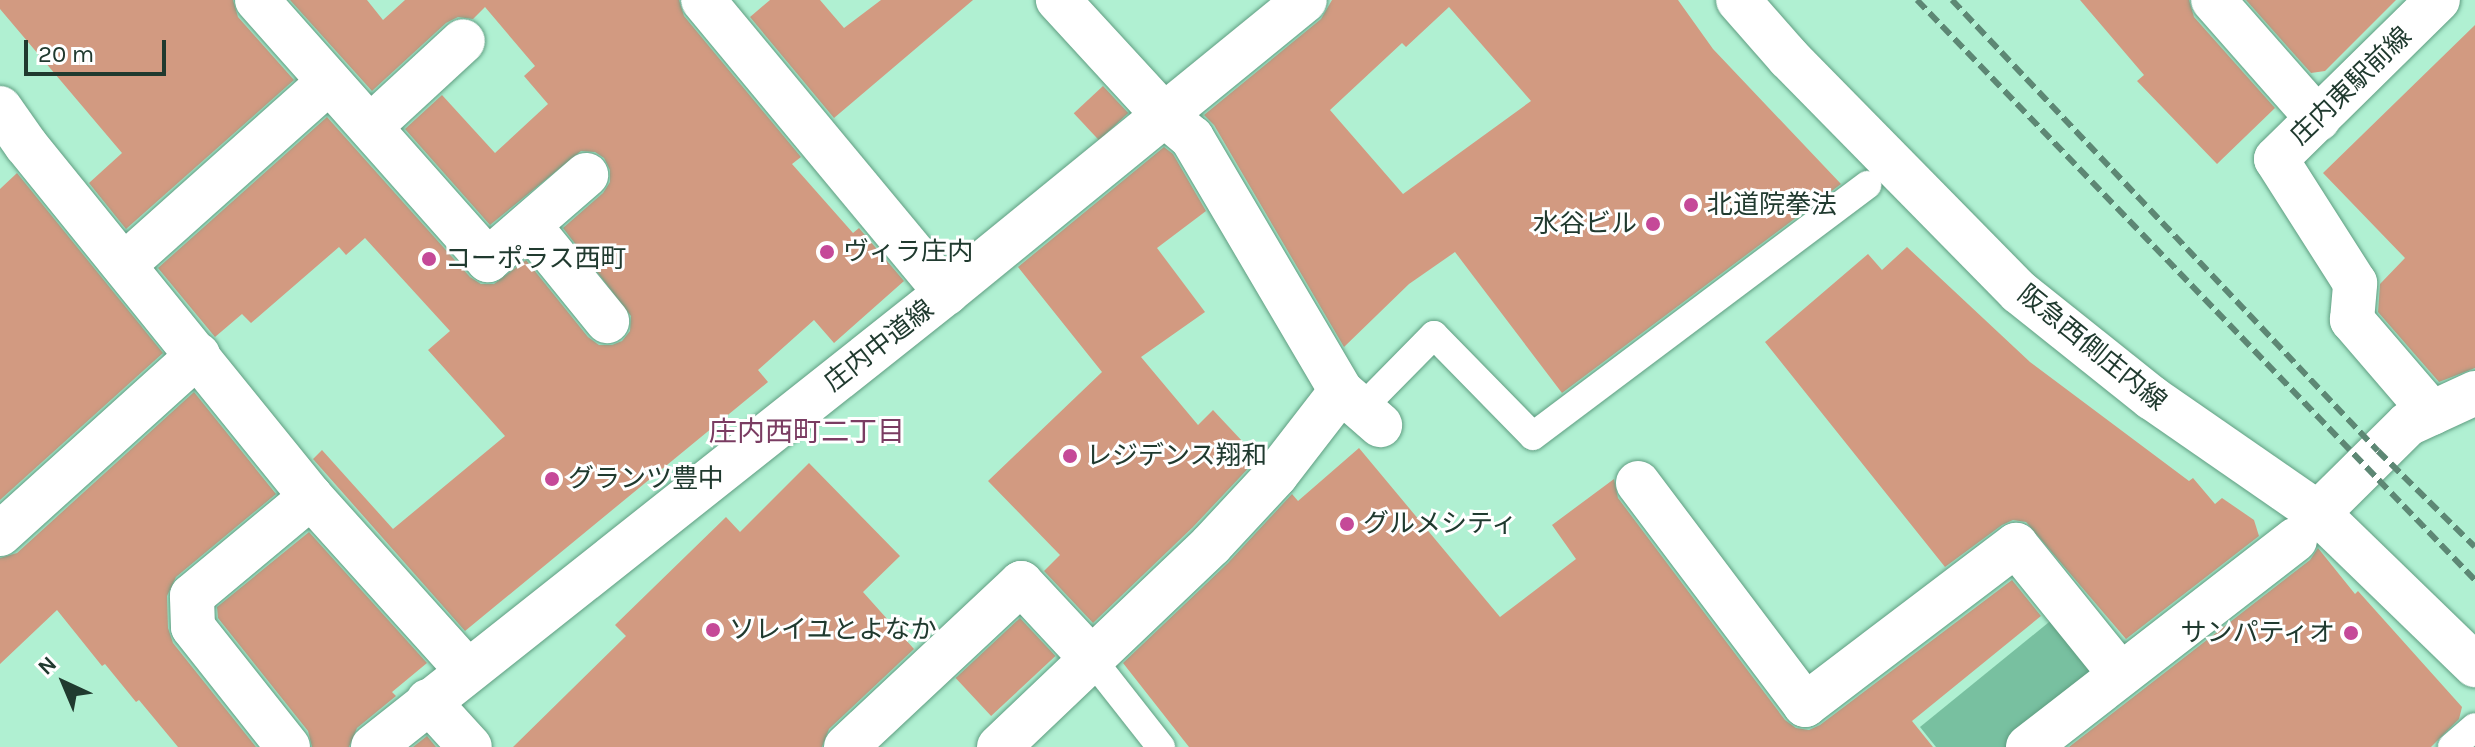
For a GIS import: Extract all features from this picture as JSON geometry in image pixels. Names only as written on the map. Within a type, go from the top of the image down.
[{"type":"street","points":[[257,0],[488,260],[586,175]]},
{"type":"street","points":[[703,0],[946,293]]},
{"type":"street","points":[[999,747],[1211,545],[1276,475],[1361,408],[1192,138],[1162,113],[1058,0]]},
{"type":"street","name":"庄内中道線","points":[[373,747],[946,293],[1162,113],[1305,0]]},
{"type":"street","name":"阪急西側庄内線","points":[[1738,0],[1789,58],[2019,292],[2475,665]]},
{"type":"street","points":[[2213,0],[2318,119]]},
{"type":"street","name":"庄内東駅前線","points":[[2432,413],[2352,320],[2355,283],[2276,159],[2438,0]]},
{"type":"street","points":[[371,126],[463,41]]},
{"type":"street","points":[[124,265],[329,82]]},
{"type":"street","points":[[0,108],[13,156],[124,265],[311,497],[467,670]]},
{"type":"street","points":[[529,225],[607,321]]},
{"type":"street","points":[[0,534],[198,355]]},
{"type":"street","points":[[2028,747],[2306,527],[2408,424],[2475,393]]},
{"type":"street","points":[[1638,483],[1805,705],[2016,545],[2120,674]]},
{"type":"street","points":[[288,747],[193,627],[192,596],[311,497]]},
{"type":"street","points":[[846,747],[1021,583],[1091,658]]},
{"type":"street","points":[[428,701],[470,747]]},
{"type":"lane","points":[[1361,408],[1434,335],[1533,436],[1867,185]]},
{"type":"lane","points":[[1091,658],[1161,747]]},
{"type":"lane","points":[[2452,747],[2475,727]]},
{"type":"green space","points":[[2054,618],[2100,675],[2010,747],[1936,747],[1920,727]]},
{"type":"building","points":[[0,0],[233,0],[238,17],[294,80],[126,229],[89,183],[122,153],[0,9]]},
{"type":"building","points":[[290,0],[367,0],[383,20],[405,0],[679,0],[684,16],[801,157],[792,164],[853,233],[859,228],[904,281],[834,343],[814,320],[758,370],[768,382],[465,631],[313,459],[322,450],[393,529],[505,436],[428,350],[450,331],[365,238],[346,255],[339,247],[251,323],[242,314],[215,337],[158,268],[327,117],[470,277],[481,284],[494,284],[526,260],[588,337],[599,345],[612,345],[622,341],[630,331],[631,316],[563,228],[603,193],[610,182],[610,170],[604,158],[595,152],[581,151],[490,225],[405,129],[442,95],[495,153],[548,104],[524,76],[535,66],[485,7],[473,19],[458,17],[446,23],[372,91]]},
{"type":"building","points":[[770,0],[820,0],[844,28],[881,0],[973,0],[834,118],[750,17]]},
{"type":"building","points":[[1332,0],[1678,0],[1713,49],[1841,184],[1562,393],[1455,252],[1409,284],[1344,347],[1214,125],[1204,115],[1321,19]],"holes":[[[1449,7],[1531,101],[1403,194],[1330,110],[1402,43],[1406,47]]]},
{"type":"building","points":[[2080,0],[2189,0],[2194,17],[2275,108],[2217,164],[2137,81],[2144,75]]},
{"type":"building","points":[[2246,0],[2396,0],[2325,71],[2311,73]]},
{"type":"building","points":[[2475,25],[2475,368],[2439,382],[2378,312],[2380,284],[2405,258],[2323,173]]},
{"type":"building","points":[[1103,86],[1128,113],[1099,140],[1074,113]]},
{"type":"building","points":[[1164,147],[1173,154],[1206,211],[1157,248],[1205,312],[1141,357],[1198,425],[1213,410],[1258,458],[1193,527],[1093,623],[1044,571],[1060,555],[988,481],[1102,372],[1018,267]]},
{"type":"building","points":[[17,173],[163,353],[0,500],[0,189]]},
{"type":"building","points":[[1907,247],[2030,362],[2189,481],[2193,478],[2215,504],[2222,498],[2254,520],[2259,536],[2126,639],[2026,522],[2013,520],[2002,525],[1945,567],[1765,342],[1868,254],[1882,270]]},
{"type":"building","points":[[194,392],[276,494],[176,577],[167,596],[168,628],[173,643],[256,747],[178,747],[139,700],[136,702],[105,664],[102,666],[57,610],[0,664],[0,558],[17,553]]},
{"type":"building","points":[[1359,448],[1500,617],[1576,559],[1552,525],[1614,479],[1618,498],[1785,720],[1796,728],[1809,730],[1820,725],[2012,580],[2041,616],[1912,721],[1933,747],[1189,747],[1123,663],[1228,563],[1292,494],[1298,501]]},
{"type":"building","points":[[809,463],[900,556],[863,592],[914,649],[829,729],[822,747],[513,747],[626,636],[615,625],[726,517],[740,532]]},
{"type":"building","points":[[309,532],[427,663],[392,692],[396,696],[357,728],[349,747],[312,747],[308,731],[218,618],[217,607]]},
{"type":"building","points":[[2318,548],[2355,594],[2358,591],[2462,707],[2459,719],[2431,747],[2069,747],[2310,560]]},
{"type":"building","points":[[1020,618],[1055,656],[991,716],[956,678]]},
{"type":"building","points":[[427,736],[436,747],[413,747]]},
{"type":"railway","points":[[1917,0],[2475,580]]},
{"type":"railway","points":[[1952,0],[2378,451],[2475,547]]},
{"type":"place","name":"北道院拳法","points":[[1691,205]]},
{"type":"place","name":"水谷ビル","points":[[1653,224]]},
{"type":"place","name":"ヴィラ庄内","points":[[827,252]]},
{"type":"place","name":"コーポラス西町","points":[[429,259]]},
{"type":"place","name":"レジデンス翔和","points":[[1070,456]]},
{"type":"place","name":"グランツ豊中","points":[[552,479]]},
{"type":"place","name":"グルメシティ","points":[[1347,524]]},
{"type":"place","name":"ソレイユとよなか","points":[[713,630]]},
{"type":"place","name":"サンパティオ","points":[[2351,633]]},
{"type":"district","name":"庄内西町二丁目","points":[[807,432]]}]
